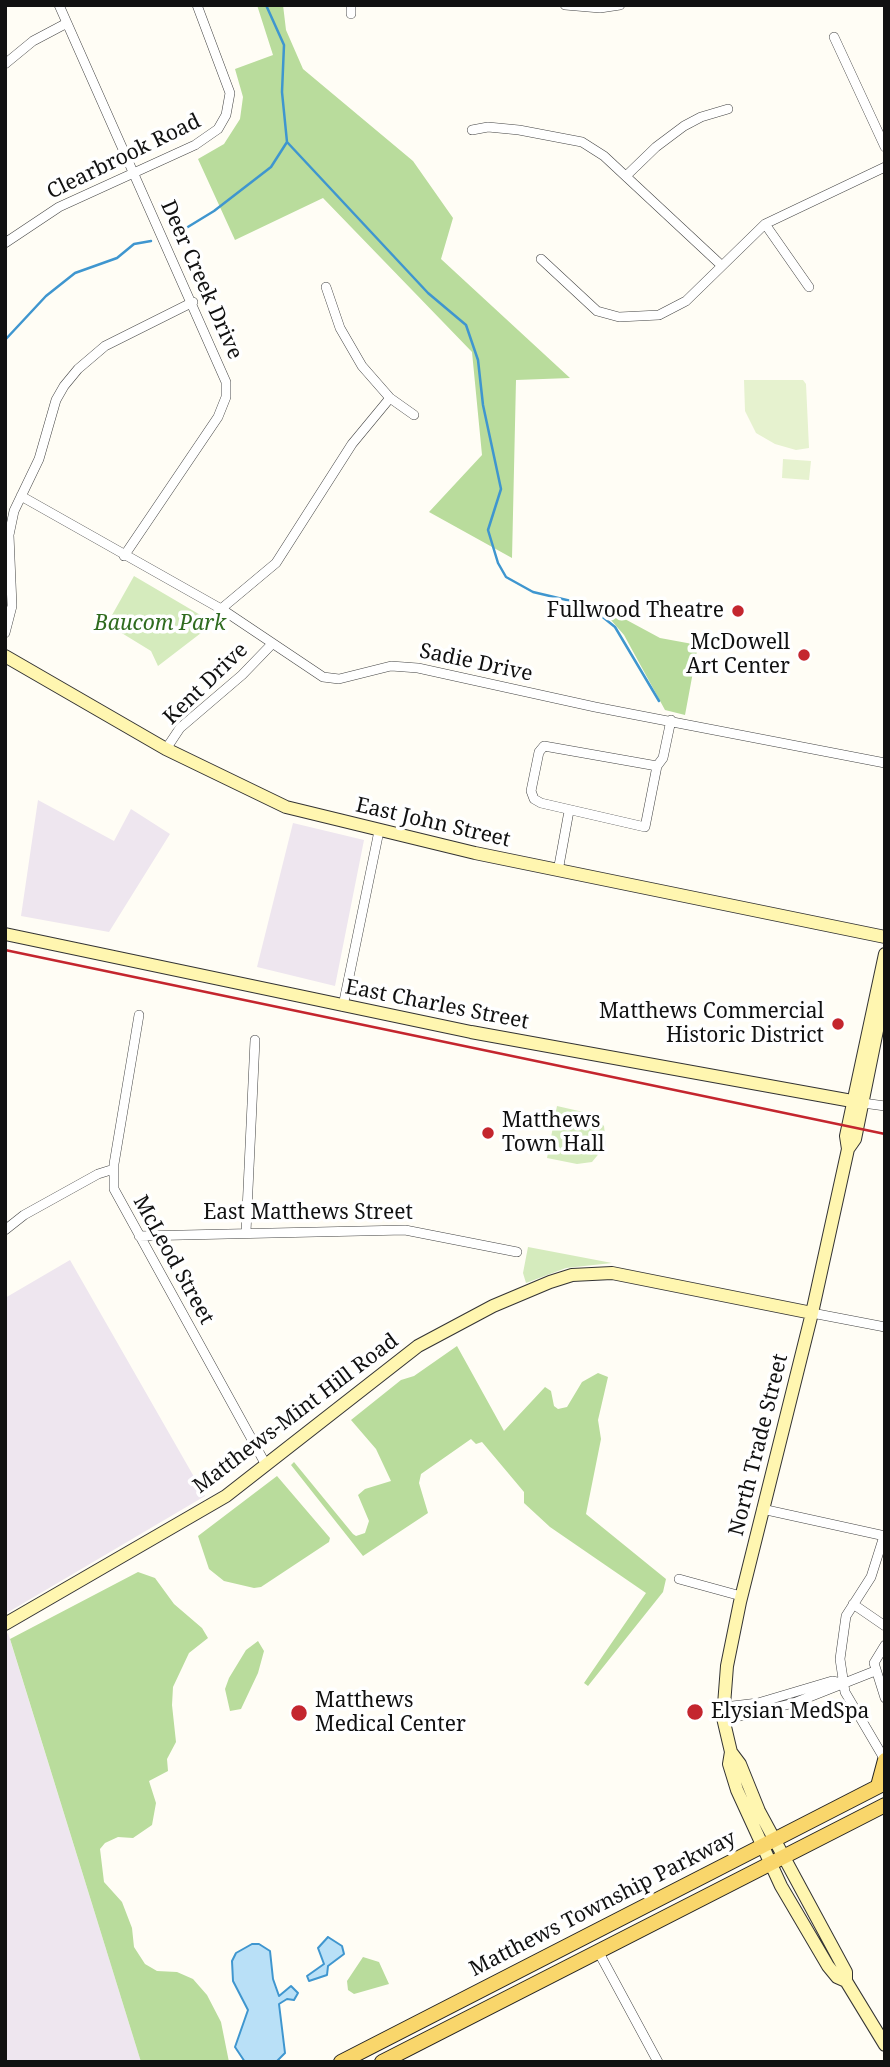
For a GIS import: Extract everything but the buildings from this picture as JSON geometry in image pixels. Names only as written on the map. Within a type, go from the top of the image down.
[{"type":"main road","name":"East John Street","points":[[5,656],[166,749],[286,807],[439,845],[885,937]]},
{"type":"main road","name":"East Charles Street","points":[[5,934],[568,1051],[754,1081],[858,1102]]},
{"type":"main road","name":"North Trade Street","points":[[885,954],[858,1102],[856,1139],[848,1149],[812,1313],[741,1596],[727,1666],[724,1714],[731,1752],[740,1764],[793,1910],[828,1966],[837,1977],[846,1981],[885,2045]]},
{"type":"main road","name":"North Trade Street","points":[[858,1102],[885,991]]},
{"type":"main road","name":"Matthews-Mint Hill Road","points":[[5,1624],[189,1519],[266,1465],[418,1346],[521,1294],[561,1278],[582,1274],[631,1275],[812,1313]]},
{"type":"main road","points":[[882,1785],[885,1760]]},
{"type":"main road","name":"Matthews Township Parkway","points":[[341,2062],[882,1785]]},
{"type":"main road","name":"Matthews Township Parkway","points":[[382,2062],[885,1805]]},
{"type":"street","name":"Deer Creek Drive","points":[[59,5],[224,372],[225,404],[124,556]]},
{"type":"street","name":"Clearbrook Road","points":[[5,243],[59,207],[208,138],[226,115],[230,93],[226,76],[197,5]]},
{"type":"street","points":[[565,5],[600,8],[620,5]]},
{"type":"street","points":[[5,64],[33,41],[66,23]]},
{"type":"street","points":[[834,37],[885,147]]},
{"type":"street","points":[[626,176],[656,147],[684,127],[701,117],[728,109]]},
{"type":"street","points":[[472,131],[488,127],[575,139],[596,150],[721,265]]},
{"type":"street","points":[[541,259],[597,311],[619,317],[659,315],[674,310],[765,224],[885,167]]},
{"type":"street","points":[[765,224],[809,287]]},
{"type":"street","points":[[326,287],[340,328],[353,353],[390,398],[414,415]]},
{"type":"street","points":[[5,633],[12,606],[10,528],[21,496],[39,459],[56,400],[67,380],[91,357],[120,336],[193,302]]},
{"type":"street","points":[[221,609],[276,563],[352,444],[390,398]]},
{"type":"street","name":"Sadie Drive","points":[[21,496],[221,609],[316,675],[331,679],[377,667],[418,667],[885,763]]},
{"type":"street","name":"Kent Drive","points":[[166,749],[180,728],[242,675],[271,645]]},
{"type":"street","points":[[657,766],[544,746],[539,752],[531,791],[534,799],[569,811],[645,827],[657,766],[663,758],[671,720]]},
{"type":"street","points":[[558,870],[569,811]]},
{"type":"street","points":[[343,1006],[379,831]]},
{"type":"street","name":"McLeod Street","points":[[139,1015],[114,1169],[114,1189],[266,1465]]},
{"type":"street","points":[[246,1232],[255,1040]]},
{"type":"street","points":[[858,1102],[885,1106]]},
{"type":"street","points":[[5,1230],[24,1215],[98,1174],[114,1169]]},
{"type":"street","name":"East Matthews Street","points":[[139,1236],[416,1231],[517,1252]]},
{"type":"street","points":[[812,1313],[885,1327]]},
{"type":"street","points":[[762,1509],[884,1536],[871,1577],[853,1604],[841,1637],[842,1683],[885,1760]]},
{"type":"street","points":[[678,1579],[741,1596]]},
{"type":"street","points":[[853,1604],[885,1626]]},
{"type":"street","points":[[885,1645],[875,1660],[875,1671],[885,1698]]},
{"type":"street","points":[[724,1714],[786,1705],[834,1689],[842,1683],[875,1671]]},
{"type":"street","points":[[598,1951],[658,2062]]},
{"type":"shaded area","points":[[38,800],[114,841],[131,809],[170,834],[109,932],[21,916]]},
{"type":"shaded area","points":[[293,823],[364,840],[335,986],[257,967]]},
{"type":"shaded area","points":[[70,1260],[205,1496],[5,1614],[5,1298]]},
{"type":"shaded area","points":[[8,1633],[141,2062],[5,2062],[5,1635]]},
{"type":"green space","points":[[257,5],[283,5],[286,30],[303,69],[413,161],[453,218],[441,259],[570,378],[516,380],[512,558],[429,512],[482,455],[472,352],[323,198],[235,240],[198,159],[224,144],[240,119],[243,97],[235,69],[273,55]]},
{"type":"green space","points":[[744,380],[803,380],[806,384],[809,448],[796,450],[775,444],[756,433],[745,411]]},
{"type":"green space","points":[[783,459],[811,461],[809,480],[782,478]]},
{"type":"green space","name":"Baucom Park","points":[[134,576],[214,623],[158,666],[151,651],[107,624]]},
{"type":"green space","points":[[597,604],[660,638],[698,645],[685,715],[665,710],[624,635]]},
{"type":"green space","points":[[557,1106],[592,1114],[604,1126],[606,1145],[592,1162],[577,1164],[547,1158]]},
{"type":"green space","points":[[528,1247],[612,1263],[566,1268],[526,1283],[523,1273]]},
{"type":"green space","points":[[457,1346],[504,1431],[545,1387],[551,1391],[554,1406],[558,1409],[567,1407],[582,1382],[598,1373],[608,1377],[598,1420],[601,1439],[586,1514],[666,1579],[663,1592],[588,1686],[584,1683],[646,1593],[550,1527],[524,1503],[524,1492],[482,1442],[476,1444],[471,1439],[421,1474],[419,1483],[428,1513],[363,1556],[291,1465],[294,1462],[353,1534],[356,1536],[365,1533],[369,1521],[358,1495],[365,1489],[391,1481],[376,1449],[351,1420],[401,1380],[414,1376]]},
{"type":"green space","points":[[277,1476],[330,1538],[329,1542],[261,1587],[254,1588],[224,1581],[209,1569],[198,1536]]},
{"type":"green space","points":[[138,1572],[155,1578],[174,1604],[202,1628],[208,1638],[189,1653],[173,1687],[176,1742],[167,1759],[168,1771],[149,1781],[156,1803],[152,1825],[133,1838],[118,1837],[105,1843],[100,1849],[104,1882],[122,1902],[132,1928],[134,1947],[145,1964],[157,1971],[177,1972],[193,1979],[207,1995],[221,2022],[229,2062],[141,2062],[10,1639]]},
{"type":"green space","points":[[258,1641],[264,1651],[258,1673],[241,1709],[230,1711],[225,1689],[229,1678],[246,1650]]},
{"type":"green space","points":[[363,1957],[379,1962],[389,1984],[354,1994],[348,1990],[347,1981]]},
{"type":"water","points":[[328,1937],[342,1946],[344,1954],[328,1966],[327,1975],[309,1981],[307,1976],[324,1964],[318,1948]]},
{"type":"water","points":[[252,1944],[259,1944],[270,1951],[273,1979],[279,1996],[291,1986],[298,1993],[294,2000],[287,1999],[279,2004],[285,2053],[276,2062],[245,2062],[235,2047],[248,2010],[233,1981],[232,1961],[236,1953]]},
{"type":"waterway","points":[[178,233],[214,211],[271,167],[287,142],[282,92],[284,45],[266,5]]},
{"type":"waterway","points":[[287,142],[428,293],[466,325],[478,360],[483,405],[501,489],[488,530],[498,563],[506,577],[533,592],[571,601],[599,614],[615,627],[659,701]]},
{"type":"waterway","points":[[5,340],[46,296],[75,273],[117,258],[134,244],[151,241]]},
{"type":"railway","points":[[5,950],[885,1134]]},
{"type":"place","name":"Fullwood Theatre","points":[[738,611]]},
{"type":"place","name":"McDowell Art Center","points":[[804,655]]},
{"type":"place","name":"Matthews Commercial Historic District","points":[[838,1024]]},
{"type":"place","name":"Matthews Town Hall","points":[[488,1133]]},
{"type":"place","name":"Elysian MedSpa","points":[[695,1712]]},
{"type":"place","name":"Matthews Medical Center","points":[[299,1713]]}]
